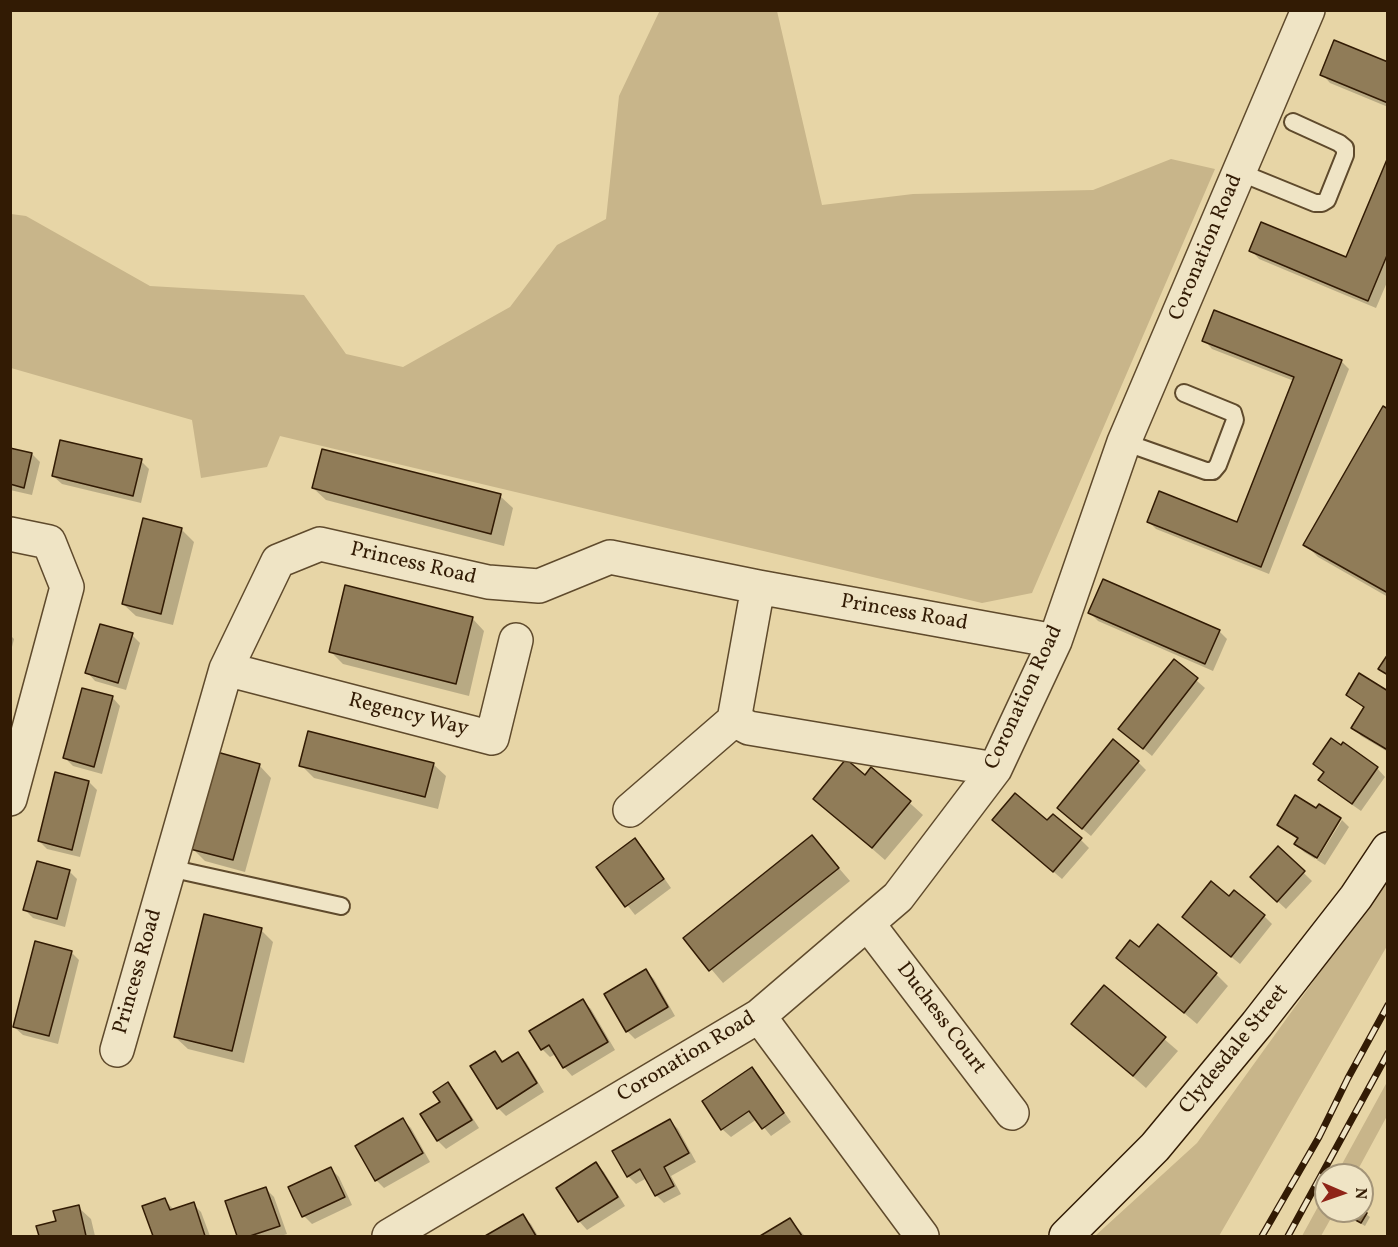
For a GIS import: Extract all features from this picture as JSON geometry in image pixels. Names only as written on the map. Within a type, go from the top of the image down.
[{"type":"street","name":"Coronation Road","points":[[389,1236],[759,1016],[898,897],[995,769],[1055,641],[1124,442],[1308,10]]},
{"type":"street","points":[[10,534],[49,542],[67,587],[10,799]]},
{"type":"street","name":"Princess Road","points":[[117,1050],[226,669],[278,561],[320,544],[488,582],[539,586],[610,557],[758,587],[1055,641]]},
{"type":"street","points":[[630,810],[734,720],[758,587]]},
{"type":"street","name":"Regency Way","points":[[226,669],[492,738],[516,640]]},
{"type":"street","points":[[734,720],[749,728],[995,769]]},
{"type":"street","name":"Clydesdale Street","points":[[1066,1236],[1155,1147],[1257,1024],[1356,897],[1388,849]]},
{"type":"street","name":"Duchess Court","points":[[868,924],[1012,1113]]},
{"type":"street","points":[[759,1016],[922,1236]]},
{"type":"lane","points":[[1239,172],[1315,203],[1322,204],[1327,200],[1345,155],[1345,148],[1293,122]]},
{"type":"lane","points":[[1124,442],[1206,471],[1213,471],[1218,465],[1235,420],[1233,413],[1184,393]]},
{"type":"lane","points":[[169,868],[341,906]]},
{"type":"shaded area","points":[[660,10],[777,11],[822,205],[913,194],[1093,190],[1171,159],[1215,169],[1032,593],[982,603],[280,436],[267,467],[201,478],[192,420],[11,368],[11,214],[26,216],[150,286],[304,295],[346,354],[403,367],[510,307],[557,245],[606,219],[619,96]]},
{"type":"shaded area","points":[[1387,879],[1387,946],[1219,1236],[1095,1236],[1197,1143]]},
{"type":"shaded area","points":[[1387,1082],[1387,1116],[1362,1163],[1343,1163]]},
{"type":"shaded area","points":[[1314,1214],[1314,1223],[1328,1223],[1321,1236],[1302,1236]]},
{"type":"building","points":[[1334,40],[1388,62],[1388,103],[1320,75]]},
{"type":"building","points":[[1388,157],[1388,253],[1368,301],[1249,251],[1261,222],[1346,257]]},
{"type":"building","points":[[1214,310],[1342,360],[1261,567],[1147,522],[1159,491],[1237,522],[1294,377],[1202,341]]},
{"type":"building","points":[[1383,406],[1388,409],[1388,593],[1303,545]]},
{"type":"building","points":[[60,440],[142,459],[133,496],[52,476]]},
{"type":"building","points":[[10,448],[32,453],[24,488],[10,484]]},
{"type":"building","points":[[322,449],[501,494],[491,534],[312,488]]},
{"type":"building","points":[[143,518],[182,528],[161,614],[122,604]]},
{"type":"building","points":[[1103,579],[1220,630],[1205,664],[1088,613]]},
{"type":"building","points":[[345,585],[473,617],[456,684],[329,652]]},
{"type":"building","points":[[100,624],[133,633],[118,683],[85,673]]},
{"type":"building","points":[[1388,654],[1388,675],[1378,669]]},
{"type":"building","points":[[1174,659],[1198,678],[1143,749],[1118,729]]},
{"type":"building","points":[[1359,673],[1388,691],[1388,747],[1386,749],[1351,728],[1364,707],[1346,695]]},
{"type":"building","points":[[82,688],[113,696],[94,767],[63,758]]},
{"type":"building","points":[[308,731],[434,763],[425,797],[299,766]]},
{"type":"building","points":[[1331,738],[1341,745],[1343,742],[1378,767],[1352,804],[1318,780],[1324,772],[1313,764]]},
{"type":"building","points":[[1113,739],[1139,761],[1082,829],[1057,808]]},
{"type":"building","points":[[217,752],[260,764],[233,860],[190,849]]},
{"type":"building","points":[[846,759],[865,775],[871,767],[911,801],[872,848],[813,799]]},
{"type":"building","points":[[55,772],[89,781],[72,850],[38,841]]},
{"type":"building","points":[[1015,793],[1047,820],[1053,814],[1082,838],[1053,872],[992,820]]},
{"type":"building","points":[[1295,795],[1316,808],[1319,804],[1341,818],[1317,858],[1294,844],[1298,838],[1277,825]]},
{"type":"building","points":[[812,835],[839,868],[709,971],[683,938]]},
{"type":"building","points":[[635,838],[664,879],[625,907],[596,867]]},
{"type":"building","points":[[1278,846],[1305,871],[1277,902],[1250,877]]},
{"type":"building","points":[[37,861],[70,870],[57,919],[23,910]]},
{"type":"building","points":[[1211,881],[1229,896],[1234,890],[1265,915],[1231,957],[1182,917]]},
{"type":"building","points":[[204,914],[262,928],[232,1051],[174,1037]]},
{"type":"building","points":[[1158,924],[1217,973],[1184,1013],[1116,958],[1130,940],[1139,947]]},
{"type":"building","points":[[35,941],[72,951],[49,1036],[13,1027]]},
{"type":"building","points":[[646,969],[668,1007],[626,1032],[604,994]]},
{"type":"building","points":[[1104,985],[1166,1037],[1133,1076],[1071,1024]]},
{"type":"building","points":[[583,999],[608,1042],[563,1068],[549,1045],[541,1050],[529,1031]]},
{"type":"building","points":[[495,1051],[502,1062],[518,1052],[537,1083],[497,1109],[470,1066]]},
{"type":"building","points":[[752,1067],[784,1113],[762,1129],[749,1111],[721,1130],[702,1101]]},
{"type":"building","points":[[448,1082],[472,1120],[437,1141],[420,1114],[440,1102],[433,1092]]},
{"type":"building","points":[[403,1118],[423,1153],[375,1181],[355,1146]]},
{"type":"building","points":[[670,1119],[689,1153],[664,1167],[674,1186],[655,1196],[640,1169],[627,1177],[612,1151]]},
{"type":"building","points":[[596,1162],[618,1197],[578,1222],[556,1188]]},
{"type":"building","points":[[331,1167],[345,1197],[302,1217],[288,1187]]},
{"type":"building","points":[[266,1187],[280,1226],[250,1236],[237,1236],[225,1201]]},
{"type":"building","points":[[165,1198],[170,1210],[194,1202],[205,1236],[153,1236],[142,1206]]},
{"type":"building","points":[[79,1205],[86,1236],[39,1236],[36,1226],[56,1221],[53,1211]]},
{"type":"building","points":[[523,1214],[536,1236],[485,1236]]},
{"type":"building","points":[[790,1218],[802,1236],[760,1236]]},
{"type":"railway","points":[[1262,1236],[1319,1137],[1388,1005]]},
{"type":"railway","points":[[1288,1236],[1388,1053]]}]
